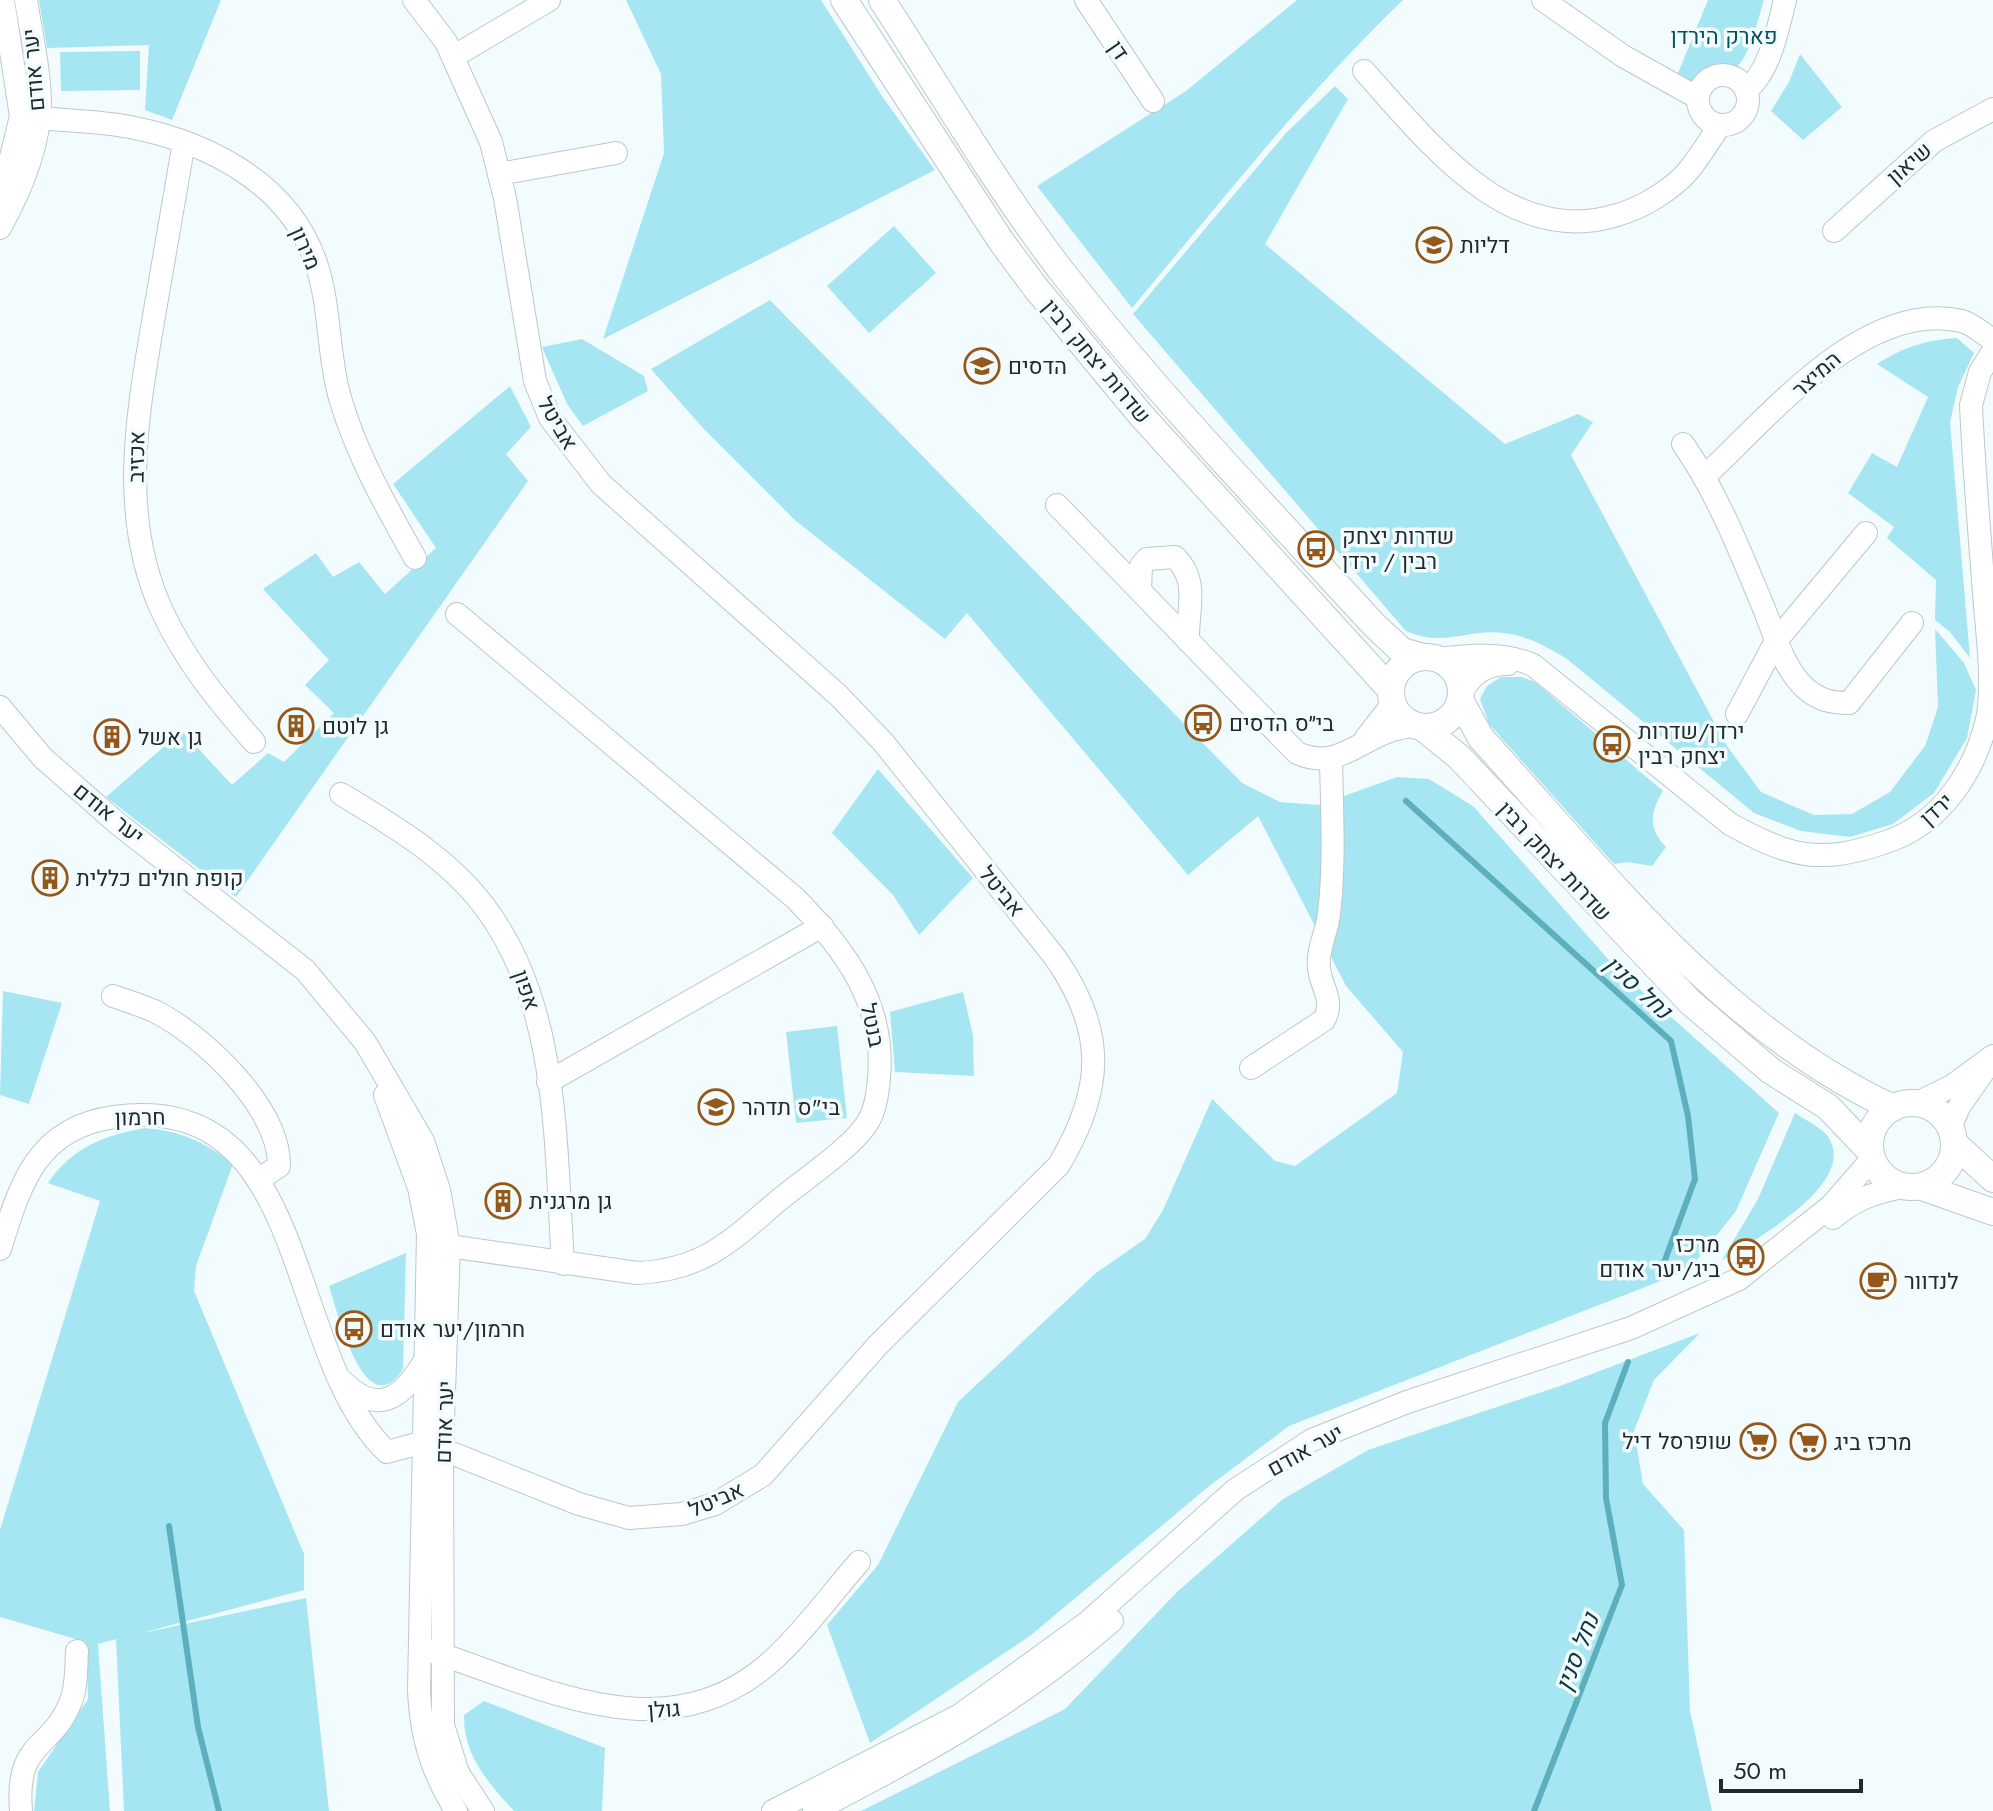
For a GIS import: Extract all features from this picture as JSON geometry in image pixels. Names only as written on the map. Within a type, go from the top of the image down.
[{"type":"main road","name":"שדרות יצחק רבין","points":[[844,0],[1001,241],[1035,287],[1140,414],[1391,695]]},
{"type":"main road","name":"שדרות יצחק רבין","points":[[882,0],[1027,223],[1092,308],[1163,393],[1374,625],[1402,651],[1430,658]]},
{"type":"main road","points":[[1430,658],[1456,674],[1460,697],[1451,717],[1440,724],[1419,726],[1404,720],[1391,695],[1396,673],[1405,664],[1430,658]]},
{"type":"main road","name":"שדרות יצחק רבין","points":[[1460,697],[1481,738],[1611,881],[1709,982],[1787,1048],[1905,1105]]},
{"type":"main road","name":"שדרות יצחק רבין","points":[[1419,726],[1459,757],[1690,1002],[1771,1071],[1828,1107],[1871,1155]]},
{"type":"main road","points":[[1993,1179],[1952,1136],[1938,1112],[1905,1105],[1875,1124],[1871,1155],[1890,1182],[1993,1212]]},
{"type":"main road","points":[[1913,1187],[1946,1170],[1952,1136]]},
{"type":"street","name":"יער אודם","points":[[0,202],[30,117],[3,0]]},
{"type":"street","name":"יער אודם","points":[[0,228],[24,177],[36,69],[26,0]]},
{"type":"street","name":"אביטל","points":[[414,0],[453,57],[491,142],[535,381],[550,418],[601,484],[838,695],[886,746],[1071,979],[1080,1001],[1095,1062],[1091,1098],[1079,1131],[1059,1165],[877,1346],[772,1467],[740,1492],[682,1514],[629,1518],[579,1504],[433,1446]]},
{"type":"street","points":[[453,57],[549,0]]},
{"type":"street","name":"דן","points":[[1086,0],[1153,101]]},
{"type":"street","points":[[1543,0],[1623,56],[1698,98]]},
{"type":"street","points":[[1746,90],[1763,66],[1777,34],[1785,0]]},
{"type":"street","points":[[1364,71],[1413,125],[1494,198],[1526,216],[1558,224],[1597,222],[1630,212],[1687,172],[1720,125]]},
{"type":"street","points":[[1718,75],[1735,77],[1746,90],[1747,107],[1729,124],[1720,125],[1701,112],[1698,98],[1705,82],[1718,75]]},
{"type":"street","name":"שיאון","points":[[1834,231],[1934,141],[1993,109]]},
{"type":"street","name":"מירון","points":[[30,117],[127,126],[184,142],[240,168],[268,191],[296,222],[315,260],[339,393],[351,432],[367,472],[415,558]]},
{"type":"street","name":"אכזיב","points":[[184,142],[136,420],[135,519],[162,611],[183,651],[215,697],[254,742]]},
{"type":"street","points":[[499,174],[616,153]]},
{"type":"street","name":"המיצר","points":[[1705,476],[1843,349],[1878,331],[1907,321],[1939,318],[1965,322],[1993,340]]},
{"type":"street","name":"ירדן","points":[[1430,658],[1485,655],[1520,659],[1533,665],[1730,824],[1799,856],[1866,849],[1900,838],[1932,816],[1958,788],[1976,752],[1988,714],[1990,680],[1985,481],[1971,405],[1980,372],[1993,351]]},
{"type":"street","points":[[1683,444],[1705,476],[1776,641],[1801,684],[1817,697],[1833,703],[1849,703],[1912,623]]},
{"type":"street","points":[[1057,505],[1297,753],[1313,760],[1331,760],[1378,733],[1419,726]]},
{"type":"street","points":[[1737,714],[1776,641],[1866,533]]},
{"type":"street","points":[[1140,590],[1141,566],[1147,559],[1175,557],[1184,566],[1192,595],[1188,641]]},
{"type":"street","name":"בנטל","points":[[438,1247],[637,1273],[665,1272],[708,1258],[841,1150],[869,1120],[877,1092],[880,1062],[876,1026],[852,964],[822,926],[795,898],[457,614]]},
{"type":"street","points":[[1460,697],[1474,674],[1486,667],[1533,665]]},
{"type":"street","points":[[1362,742],[1388,710],[1391,695]]},
{"type":"street","name":"יער אודם","points":[[0,707],[43,758],[117,823],[305,970],[365,1042],[438,1247],[431,1651],[421,1721],[425,1748],[433,1771],[456,1811]]},
{"type":"street","points":[[1251,1068],[1324,1020],[1329,1011],[1329,999],[1319,971],[1319,950],[1329,916],[1331,760]]},
{"type":"street","name":"אפון","points":[[341,794],[404,832],[451,870],[484,906],[513,951],[531,997],[548,1082],[563,1264]]},
{"type":"street","points":[[548,1082],[822,926]]},
{"type":"street","points":[[113,996],[155,1012],[202,1043],[242,1084],[273,1128],[279,1148],[279,1166],[258,1180]]},
{"type":"street","points":[[1905,1105],[1952,1086],[1993,1058]]},
{"type":"street","points":[[1952,1136],[1974,1084],[1993,1058]]},
{"type":"street","name":"חרמון","points":[[0,1249],[21,1183],[41,1153],[67,1132],[102,1118],[140,1113],[179,1117],[212,1130],[241,1153],[275,1212],[351,1409],[387,1452],[433,1446]]},
{"type":"street","name":"יער אודם","points":[[773,1811],[960,1715],[1088,1622],[1235,1490],[1312,1440],[1407,1402],[1631,1328],[1739,1279],[1831,1206],[1871,1155]]},
{"type":"street","name":"יער אודם","points":[[814,1811],[964,1731],[1044,1678],[1246,1498],[1320,1449],[1411,1412],[1675,1321],[1725,1297],[1768,1271],[1857,1200],[1875,1192],[1913,1187]]},
{"type":"street","name":"יער אודם","points":[[433,1446],[425,1361],[438,1247]]},
{"type":"street","points":[[339,1379],[356,1396],[376,1400],[393,1398],[408,1388],[425,1361]]},
{"type":"street","name":"גולן","points":[[431,1651],[616,1709],[693,1706],[737,1687],[776,1657],[859,1562]]},
{"type":"street","points":[[21,1811],[22,1770],[32,1749],[60,1721],[72,1700],[77,1651]]},
{"type":"street","name":"יער אודם","points":[[431,1651],[449,1750],[458,1773],[483,1811]]},
{"type":"green space","points":[[39,0],[221,0],[172,120],[145,110],[149,45],[47,48]]},
{"type":"green space","points":[[626,0],[821,0],[884,99],[935,170],[603,339],[664,153],[661,74]]},
{"type":"green space","points":[[1297,0],[1403,0],[1331,73],[1132,308],[1037,186],[1186,91]]},
{"type":"green space","name":"פארק הירדן","points":[[1708,0],[1764,0],[1747,52],[1730,73],[1699,81],[1676,78]]},
{"type":"green space","points":[[140,51],[140,90],[61,91],[60,52]]},
{"type":"green space","points":[[1800,54],[1842,107],[1803,140],[1771,111],[1789,82]]},
{"type":"green space","points":[[1335,86],[1348,99],[1265,244],[1505,444],[1578,414],[1593,422],[1571,455],[1727,746],[1761,792],[1814,815],[1852,814],[1890,792],[1925,746],[1938,707],[1935,629],[1964,663],[1976,690],[1967,738],[1934,793],[1893,824],[1850,837],[1801,831],[1754,813],[1567,659],[1545,646],[1504,633],[1433,638],[1406,631],[1133,314],[1286,133]]},
{"type":"green space","points":[[894,226],[936,273],[869,333],[827,286]]},
{"type":"green space","points":[[770,300],[1242,783],[1280,802],[1319,805],[1397,777],[1429,779],[1473,806],[1616,968],[1779,1113],[1736,1211],[1689,1270],[1289,1426],[1208,1487],[1030,1636],[870,1743],[827,1625],[878,1565],[958,1402],[1096,1273],[1145,1239],[1163,1210],[1212,1099],[1275,1161],[1295,1166],[1397,1093],[1403,1052],[1346,986],[1258,816],[1188,875],[967,613],[945,639],[796,521],[702,427],[651,369]]},
{"type":"green space","points":[[1957,338],[1974,353],[1958,387],[1950,422],[1970,658],[1950,632],[1935,620],[1936,580],[1887,538],[1894,527],[1848,493],[1872,453],[1897,467],[1928,397],[1877,364],[1915,345]]},
{"type":"green space","points":[[582,339],[644,376],[648,391],[583,426],[567,404],[542,347]]},
{"type":"green space","points":[[510,386],[531,427],[506,454],[528,481],[236,897],[106,797],[182,731],[232,785],[268,753],[284,762],[334,713],[305,685],[329,660],[263,589],[316,553],[333,577],[359,562],[385,594],[436,548],[393,484]]},
{"type":"green space","points":[[1501,677],[1522,677],[1535,682],[1663,791],[1655,806],[1653,820],[1656,833],[1666,847],[1652,866],[1627,862],[1614,864],[1489,724],[1480,699],[1487,686]]},
{"type":"green space","points":[[878,769],[973,878],[919,935],[893,895],[832,833]]},
{"type":"green space","points":[[3,991],[62,1003],[29,1104],[0,1095]]},
{"type":"green space","points":[[963,992],[973,1035],[974,1076],[895,1072],[890,1012]]},
{"type":"green space","points":[[837,1026],[847,1118],[796,1123],[786,1032]]},
{"type":"green space","points":[[1795,1113],[1826,1134],[1834,1152],[1830,1171],[1818,1190],[1800,1208],[1722,1260],[1758,1199]]},
{"type":"green space","points":[[145,1128],[192,1139],[233,1164],[196,1266],[194,1291],[304,1554],[304,1590],[138,1634],[306,1598],[329,1811],[124,1811],[116,1639],[98,1644],[110,1811],[34,1811],[38,1772],[88,1699],[86,1642],[0,1617],[0,1530],[100,1201],[48,1183],[67,1161],[90,1145]]},
{"type":"green space","points":[[406,1253],[403,1369],[389,1383],[377,1384],[365,1375],[355,1359],[329,1286]]},
{"type":"green space","points":[[1700,1333],[1654,1380],[1634,1431],[1643,1484],[1684,1530],[1690,1711],[1712,1811],[861,1811],[1065,1709],[1177,1592],[1283,1499],[1368,1450],[1560,1386]]},
{"type":"green space","points":[[484,1701],[605,1748],[602,1811],[514,1811],[486,1779],[468,1743],[464,1715]]},
{"type":"waterway","name":"נחל סנין","points":[[1406,801],[1671,1041],[1688,1116],[1695,1179],[1662,1268]]},
{"type":"waterway","name":"נחל סנין","points":[[1534,1811],[1622,1585],[1606,1498],[1605,1423],[1628,1362]]},
{"type":"waterway","points":[[169,1526],[198,1727],[219,1811]]},
{"type":"place","name":"דליות","points":[[1434,245]]},
{"type":"place","name":"הדסים","points":[[982,366]]},
{"type":"place","name":"שדרות יצחק רבין / ירדן","points":[[1316,549]]},
{"type":"place","name":"בי״ס הדסים","points":[[1203,723]]},
{"type":"place","name":"גן לוטם","points":[[296,726]]},
{"type":"place","name":"גן אשל","points":[[112,737]]},
{"type":"place","name":"ירדן/שדרות יצחק רבין","points":[[1612,744]]},
{"type":"place","name":"קופת חולים כללית","points":[[50,878]]},
{"type":"place","name":"בי\"ס תדהר","points":[[716,1107]]},
{"type":"place","name":"גן מרגנית","points":[[503,1201]]},
{"type":"place","name":"מרכז ביג/יער אודם","points":[[1746,1257]]},
{"type":"place","name":"לנדוור","points":[[1878,1281]]},
{"type":"place","name":"חרמון/יער אודם","points":[[354,1329]]},
{"type":"place","name":"שופרסל דיל","points":[[1758,1441]]},
{"type":"place","name":"מרכז ביג","points":[[1808,1442]]}]
